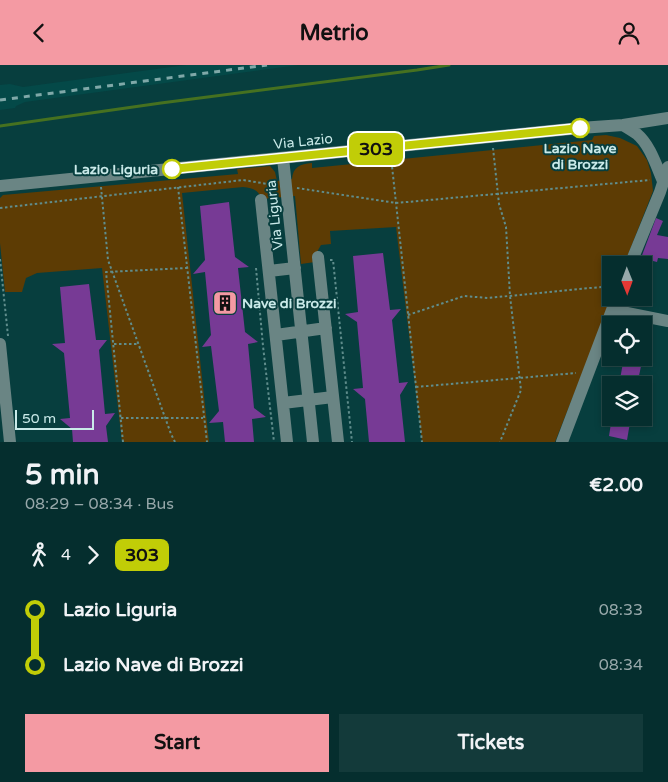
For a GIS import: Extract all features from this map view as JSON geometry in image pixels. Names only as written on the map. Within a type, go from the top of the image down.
[{"type":"street","name":"Via Lazio","points":[[0,186],[623,125],[668,118]]},
{"type":"street","points":[[623,125],[639,136],[644,142],[656,163],[663,181]]},
{"type":"street","name":"Via Liguria","points":[[282,158],[313,442]]},
{"type":"street","points":[[634,256],[660,192],[668,167]]},
{"type":"street","name":"Via Liguria","points":[[261,200],[287,442]]},
{"type":"street","points":[[318,257],[338,442]]},
{"type":"street","name":"Via Liguria","points":[[269,271],[294,268]]},
{"type":"street","points":[[562,442],[614,306]]},
{"type":"street","points":[[612,310],[668,321]]},
{"type":"street","points":[[276,335],[326,329]]},
{"type":"street","points":[[0,343],[2,395],[10,442]]},
{"type":"street","points":[[283,403],[333,397]]},
{"type":"path","points":[[492,137],[498,194],[506,227],[510,296],[521,390],[500,442]]},
{"type":"path","points":[[390,147],[422,442]]},
{"type":"path","points":[[100,176],[108,259],[175,442]]},
{"type":"path","points":[[0,208],[243,180],[279,186]]},
{"type":"path","points":[[292,187],[396,203],[654,180],[663,181]]},
{"type":"path","points":[[178,187],[207,442]]},
{"type":"path","points":[[123,442],[106,272],[187,268]]},
{"type":"path","points":[[408,315],[464,297],[488,298],[602,287]]},
{"type":"path","points":[[114,344],[138,343]]},
{"type":"path","points":[[416,387],[588,372]]},
{"type":"path","points":[[121,418],[204,417]]},
{"type":"shaded area","points":[[186,65],[299,65],[25,102],[15,108],[0,110],[0,85],[10,84],[23,87]]},
{"type":"shaded area","points":[[606,135],[620,138],[637,146],[647,160],[653,191],[628,256],[602,256],[602,306],[609,306],[605,316],[602,316],[602,323],[555,442],[422,442],[396,227],[330,231],[331,244],[321,245],[315,262],[301,264],[295,196],[262,199],[255,190],[243,187],[182,193],[209,442],[122,442],[102,268],[37,273],[26,278],[22,292],[5,292],[0,243],[0,198],[3,195],[238,174],[237,169],[270,166],[275,172],[277,181],[292,179],[296,169],[308,163],[312,163],[312,168],[592,140],[594,136]]},
{"type":"building","name":"Nave di Brozzi","points":[[229,202],[235,257],[249,267],[238,268],[245,332],[258,342],[248,344],[254,408],[266,417],[252,419],[254,442],[225,442],[223,422],[209,423],[219,411],[211,346],[202,347],[211,335],[205,272],[193,274],[205,260],[200,206]]},
{"type":"building","points":[[656,218],[663,221],[657,235],[668,237],[668,259],[658,258],[657,262],[652,261],[652,256],[642,256]]},
{"type":"building","name":"Nave di Brozzi","points":[[383,253],[390,310],[401,309],[392,320],[399,383],[408,382],[400,395],[405,442],[369,442],[365,399],[353,389],[363,388],[357,322],[345,314],[358,312],[353,256]]},
{"type":"building","points":[[89,284],[96,340],[107,340],[99,350],[105,414],[115,413],[106,426],[108,442],[73,442],[72,429],[60,419],[70,418],[64,353],[52,344],[65,343],[60,287]]},
{"type":"building","points":[[622,366],[641,366],[639,376],[621,376]]},
{"type":"building","points":[[611,426],[629,426],[627,440],[609,436]]},
{"type":"waterway","points":[[0,126],[449,65]]},
{"type":"railway","points":[[0,100],[267,65]]},
{"type":"bus line","name":"303","points":[[172,169],[580,128]]},
{"type":"place","name":"Lazio Nave di Brozzi","points":[[580,128]]},
{"type":"place","name":"Lazio Liguria","points":[[172,169]]},
{"type":"place","name":"Nave di Brozzi","points":[[225,303]]}]
